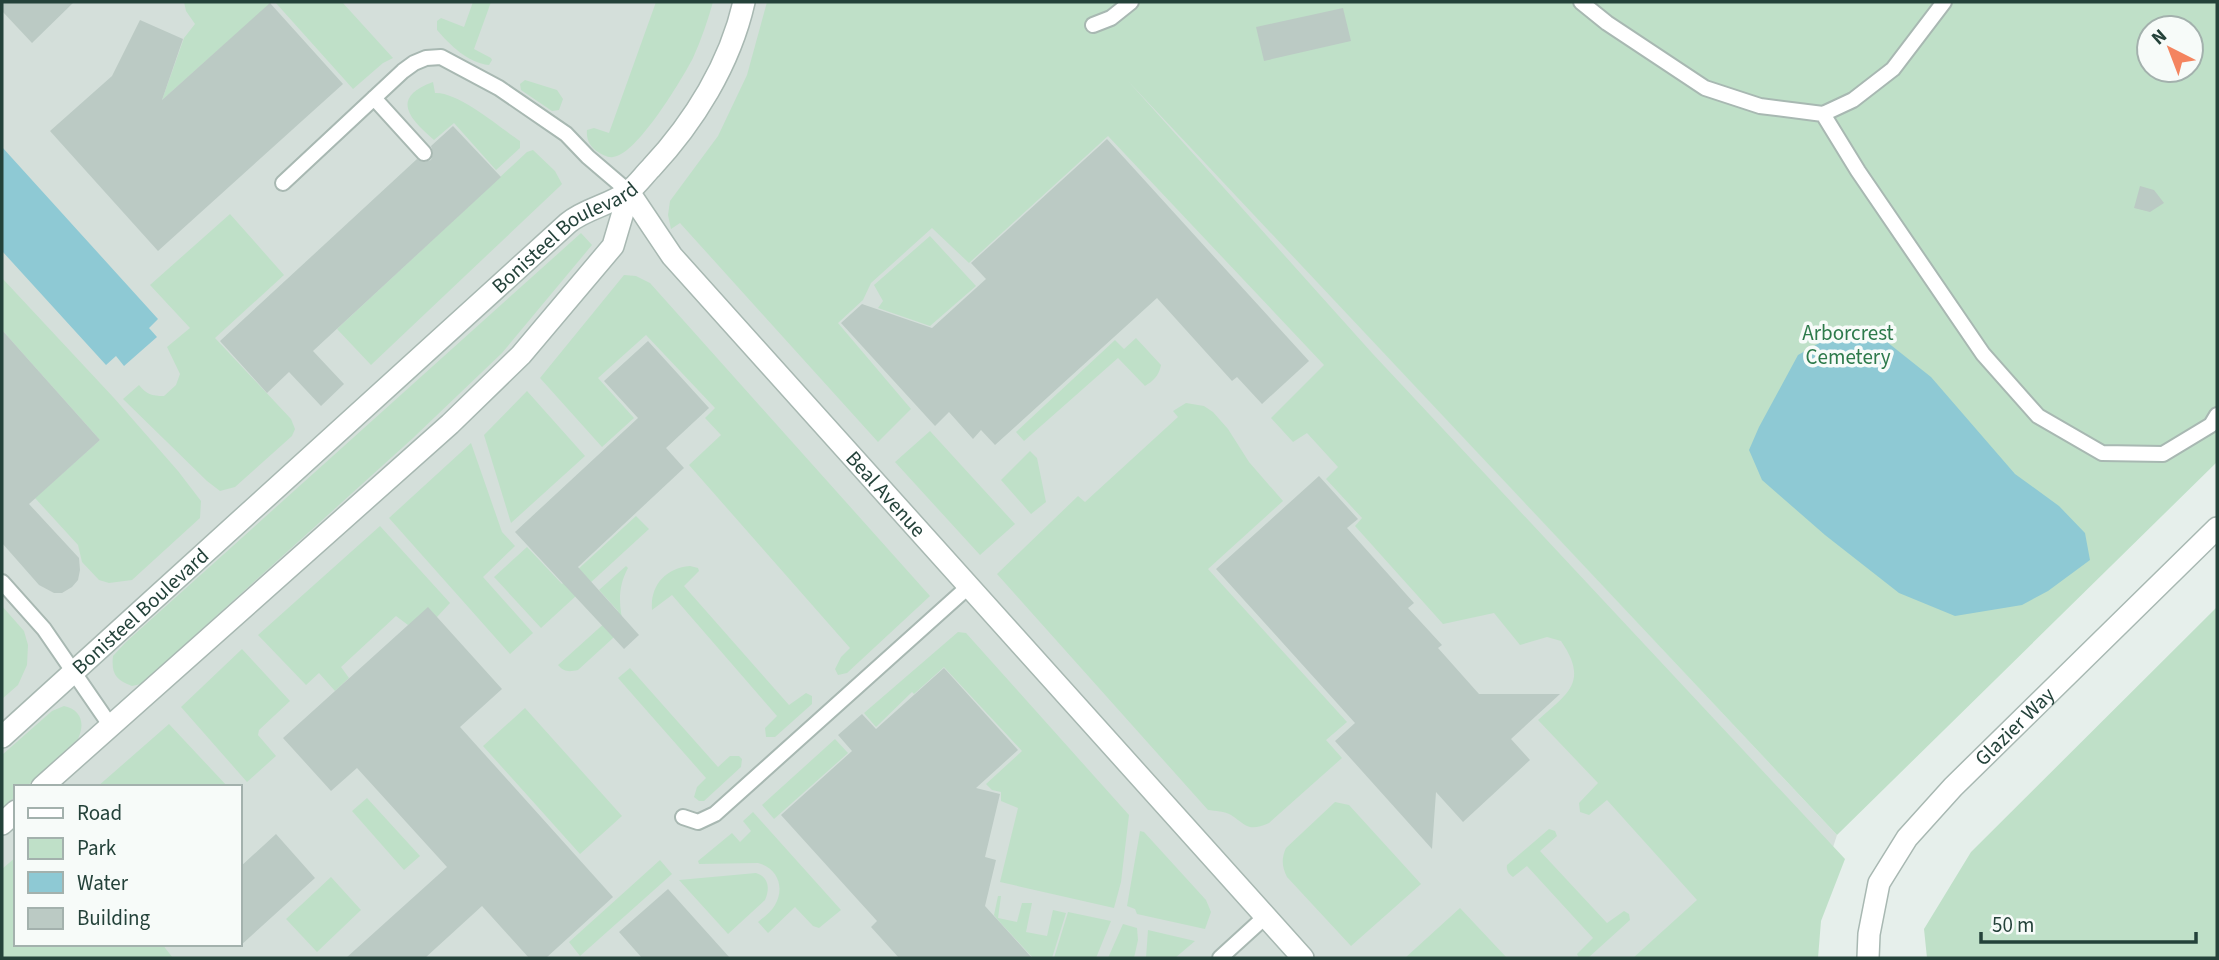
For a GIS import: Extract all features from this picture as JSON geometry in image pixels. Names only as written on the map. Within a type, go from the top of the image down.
[{"type":"street","points":[[629,192],[683,131],[716,78],[738,26],[744,2]]},
{"type":"street","name":"Beal Avenue","points":[[629,192],[671,256],[1303,958]]},
{"type":"street","name":"Bonisteel Boulevard","points":[[2,737],[577,215],[629,192]]},
{"type":"street","name":"Bonisteel Boulevard","points":[[44,785],[450,424],[521,355],[613,246],[629,192]]},
{"type":"street","name":"Glazier Way","points":[[1868,958],[1869,933],[1879,883],[1908,838],[1953,787],[2217,528]]},
{"type":"lane","points":[[1093,25],[1111,18],[1131,2]]},
{"type":"lane","points":[[1580,2],[1705,88],[1760,106],[1823,114],[1853,100],[1893,69],[1944,2]]},
{"type":"lane","points":[[283,183],[414,63],[426,58],[441,57],[499,88],[566,134],[588,158],[629,192]]},
{"type":"lane","points":[[374,98],[424,153]]},
{"type":"lane","points":[[1823,114],[1858,171],[1983,354],[2038,416],[2102,453],[2163,454],[2211,425],[2217,415]]},
{"type":"lane","points":[[2,582],[44,629],[110,725]]},
{"type":"lane","points":[[683,817],[698,822],[715,814],[968,587]]},
{"type":"lane","points":[[1220,958],[1266,916]]},
{"type":"shaded area","points":[[2,2],[1055,2],[1837,835],[1821,884],[1810,958],[2,958]]},
{"type":"green space","points":[[184,2],[272,2],[162,100],[184,38],[195,24],[186,11]]},
{"type":"green space","points":[[275,2],[342,2],[393,58],[383,63],[353,89]]},
{"type":"green space","points":[[473,2],[491,2],[474,49],[491,58],[489,65],[467,57],[437,30],[437,21],[441,18],[464,27]]},
{"type":"green space","points":[[656,2],[713,2],[693,58],[658,115],[634,144],[623,153],[607,157],[591,145],[587,130],[594,128],[609,133]]},
{"type":"green space","name":"Arborcrest Cemetery","points":[[767,2],[2217,2],[2217,462],[1837,835],[1128,81],[1372,353],[1845,859],[1821,921],[1818,958],[1633,958],[1697,900],[1607,800],[1589,815],[1580,812],[1579,803],[1598,783],[1538,720],[1566,694],[1574,677],[1569,655],[1561,641],[1547,637],[1520,645],[1494,613],[1443,624],[1355,526],[1362,518],[1326,479],[1338,467],[1307,433],[1293,442],[1271,418],[1324,365],[1108,136],[969,263],[932,228],[871,283],[863,300],[838,323],[911,409],[878,442],[680,223],[671,229],[668,215],[670,201],[718,136],[747,75]]},
{"type":"green space","points":[[525,80],[557,90],[563,99],[559,110],[552,111],[521,90],[520,84]]},
{"type":"green space","points":[[433,82],[435,93],[455,98],[479,111],[520,141],[520,148],[496,170],[454,123],[434,140],[417,124],[408,109],[411,95]]},
{"type":"green space","points":[[533,150],[555,171],[562,184],[371,365],[337,329],[527,152]]},
{"type":"green space","points":[[230,214],[284,275],[215,338],[291,419],[295,429],[292,436],[235,487],[220,491],[123,399],[139,385],[150,394],[164,396],[176,385],[180,374],[167,347],[190,328],[150,285]]},
{"type":"green space","points":[[581,233],[592,245],[502,353],[413,438],[141,684],[132,686],[118,679],[114,672],[113,656],[126,642]]},
{"type":"green space","points":[[930,236],[976,286],[930,326],[878,308],[883,301],[874,285]]},
{"type":"green space","points":[[624,275],[636,276],[650,283],[930,596],[847,673],[838,675],[835,669],[850,648],[689,465],[721,435],[705,418],[715,408],[646,335],[598,378],[634,418],[602,447],[540,378]]},
{"type":"green space","points":[[2,278],[114,398],[201,501],[200,518],[132,580],[109,583],[99,580],[82,562],[78,545],[35,498],[100,440],[2,330]]},
{"type":"green space","points":[[1136,338],[1161,365],[1151,382],[1145,386],[1118,358],[1024,441],[1016,432],[1115,340],[1124,349]]},
{"type":"green space","points":[[527,391],[585,456],[511,523],[484,435]]},
{"type":"green space","points":[[1186,403],[1204,406],[1213,412],[1228,429],[1249,462],[1283,501],[1208,569],[1347,722],[1326,740],[1342,758],[1269,823],[1257,827],[1245,825],[1226,813],[1208,810],[997,574],[1078,496],[1085,502],[1178,417],[1173,411]]},
{"type":"green space","points":[[930,431],[1015,524],[980,555],[895,462]]},
{"type":"green space","points":[[471,443],[502,532],[515,546],[483,577],[533,633],[510,654],[389,518]]},
{"type":"green space","points":[[1030,451],[1037,458],[1046,502],[1031,514],[1001,480]]},
{"type":"green space","points":[[636,516],[649,529],[541,628],[494,577],[527,547],[562,584]]},
{"type":"green space","points":[[380,526],[450,603],[437,617],[408,625],[396,616],[341,667],[349,678],[335,691],[319,673],[306,685],[258,635]]},
{"type":"green space","points":[[626,566],[628,568],[620,597],[624,628],[578,670],[562,669],[558,665],[618,611],[599,590]]},
{"type":"green space","points":[[690,566],[698,568],[699,571],[684,586],[789,705],[806,693],[812,696],[812,704],[775,737],[766,737],[765,728],[777,716],[672,595],[652,610],[654,593],[666,574]]},
{"type":"green space","points":[[2,606],[24,631],[28,645],[27,665],[18,685],[2,699]]},
{"type":"green space","points":[[2217,607],[2217,958],[1927,958],[1924,929],[1971,852]]},
{"type":"green space","points":[[958,632],[966,633],[1129,815],[1121,882],[1114,908],[1000,882],[1018,808],[1001,801],[1001,792],[992,790],[986,784],[1022,751],[944,667],[914,694],[912,692],[876,727],[864,713]]},
{"type":"green space","points":[[242,649],[290,701],[259,730],[258,735],[276,756],[247,782],[181,707]]},
{"type":"green space","points":[[630,668],[718,767],[730,756],[739,756],[742,759],[741,767],[704,801],[694,797],[697,787],[706,778],[618,678]]},
{"type":"green space","points":[[64,706],[78,714],[81,728],[78,739],[28,785],[14,785],[14,798],[2,808],[2,755],[52,711]]},
{"type":"green space","points":[[525,708],[622,816],[580,854],[483,746]]},
{"type":"green space","points":[[169,724],[226,785],[99,785]]},
{"type":"green space","points":[[835,739],[848,753],[774,819],[762,805]]},
{"type":"green space","points":[[367,798],[420,856],[404,870],[352,811]]},
{"type":"green space","points":[[1335,802],[1349,805],[1421,884],[1351,946],[1287,877],[1283,863],[1286,848]]},
{"type":"green space","points":[[753,812],[841,910],[819,928],[813,926],[795,907],[768,933],[758,922],[773,908],[778,899],[778,880],[771,869],[758,863],[699,864],[698,861],[732,833],[740,842],[751,831],[743,821]]},
{"type":"green space","points":[[1549,829],[1555,831],[1557,836],[1540,851],[1607,923],[1624,911],[1629,914],[1630,920],[1588,958],[1579,958],[1577,954],[1593,938],[1527,866],[1513,877],[1507,871],[1507,865]]},
{"type":"green space","points":[[1140,831],[1144,832],[1206,900],[1211,912],[1205,929],[1137,914],[1135,909],[1127,906]]},
{"type":"green space","points":[[14,859],[14,946],[164,946],[173,958],[2,958],[2,869]]},
{"type":"green space","points":[[660,860],[672,874],[580,956],[569,942]]},
{"type":"green space","points":[[756,873],[764,877],[767,884],[765,900],[728,934],[679,880]]},
{"type":"green space","points":[[331,877],[361,910],[317,952],[286,919]]},
{"type":"green space","points":[[998,896],[1001,896],[998,918],[1017,922],[1022,903],[1032,903],[1026,932],[1047,936],[1053,910],[1066,913],[1052,958],[1033,958],[997,919],[994,915]]},
{"type":"green space","points":[[1460,908],[1507,958],[1405,958]]},
{"type":"green space","points":[[1068,912],[1111,921],[1096,958],[1054,958]]},
{"type":"green space","points":[[1123,924],[1137,928],[1138,940],[1134,958],[1108,958]]},
{"type":"green space","points":[[1148,930],[1195,941],[1175,958],[1146,958]]},
{"type":"water","points":[[2,147],[158,319],[149,328],[157,337],[124,366],[116,356],[106,365],[2,251]]},
{"type":"water","points":[[1839,332],[1887,342],[1931,377],[2015,474],[2059,506],[2085,533],[2090,560],[2048,591],[2022,605],[1955,616],[1899,593],[1825,535],[1762,480],[1749,450],[1759,427],[1798,355]]},
{"type":"building","points":[[2,2],[74,2],[32,43],[2,11]]},
{"type":"building","points":[[270,3],[343,84],[158,251],[50,131],[112,76],[140,20],[183,39],[162,100]]},
{"type":"building","points":[[1343,8],[1351,41],[1264,61],[1256,27]]},
{"type":"building","points":[[453,126],[501,177],[313,351],[344,384],[321,406],[289,372],[267,393],[220,341],[417,159],[425,162],[431,160],[431,146]]},
{"type":"building","points":[[1107,139],[1309,361],[1262,404],[1237,377],[1232,381],[1157,298],[995,445],[981,430],[973,439],[949,412],[935,426],[841,323],[862,304],[932,328],[986,279],[971,263]]},
{"type":"building","points":[[2140,186],[2154,190],[2164,203],[2150,212],[2134,208]]},
{"type":"building","points":[[2,330],[100,440],[29,504],[79,558],[78,580],[62,593],[54,593],[39,585],[2,543]]},
{"type":"building","points":[[648,341],[709,408],[666,448],[684,468],[578,567],[639,635],[624,649],[515,532],[638,418],[604,381]]},
{"type":"building","points":[[1319,476],[1358,519],[1347,528],[1414,603],[1408,608],[1442,645],[1438,648],[1479,694],[1560,694],[1511,739],[1530,760],[1463,822],[1436,792],[1432,849],[1335,741],[1355,723],[1216,569]]},
{"type":"building","points":[[428,607],[502,689],[460,727],[613,897],[546,958],[529,958],[482,906],[425,958],[346,958],[447,867],[357,768],[331,791],[283,738]]},
{"type":"building","points":[[944,668],[1018,750],[976,788],[1000,794],[985,857],[996,860],[985,906],[1032,958],[899,958],[871,927],[877,921],[781,815],[852,751],[838,735],[862,714],[876,729]]},
{"type":"building","points":[[276,834],[315,878],[242,944],[242,865]]},
{"type":"building","points":[[668,889],[730,958],[642,958],[619,932]]}]
